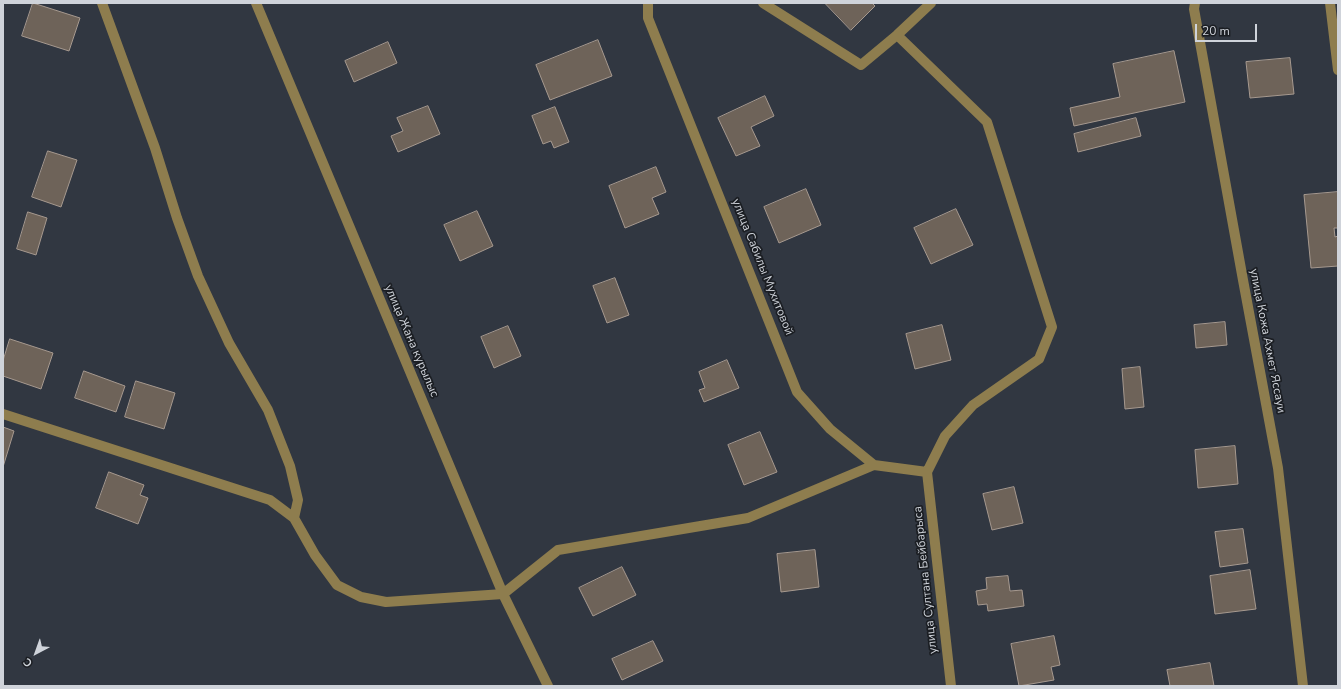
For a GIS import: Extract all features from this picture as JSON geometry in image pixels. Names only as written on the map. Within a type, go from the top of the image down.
[{"type":"street","points":[[102,3],[155,148],[177,218],[198,276],[229,343],[268,410],[290,466],[298,500],[294,518]]},
{"type":"street","name":"улица Жана курылыс","points":[[256,3],[503,594],[548,686]]},
{"type":"street","name":"улица Сабилы Мухитовой","points":[[648,3],[648,18],[797,392],[830,429],[874,465]]},
{"type":"street","points":[[763,3],[860,65],[897,35],[931,3]]},
{"type":"street","name":"улица Кожа Ахмет Яссауи","points":[[1195,3],[1194,9],[1198,32],[1278,468],[1303,686]]},
{"type":"street","points":[[1330,3],[1338,70]]},
{"type":"street","points":[[3,414],[270,500],[294,518],[315,555],[337,585],[361,597],[386,602],[503,594],[558,550],[748,518],[874,465],[927,472],[945,436],[973,406],[1039,359],[1052,327],[987,122],[897,35]]},
{"type":"street","name":"улица Султана Бейбарыса","points":[[927,472],[951,686]]},
{"type":"building","points":[[33,3],[80,18],[69,51],[22,36]]},
{"type":"building","points":[[825,3],[872,3],[875,6],[851,30]]},
{"type":"building","points":[[598,40],[612,76],[550,100],[536,65]]},
{"type":"building","points":[[388,42],[397,63],[354,82],[345,61]]},
{"type":"building","points":[[1174,51],[1185,102],[1074,126],[1070,108],[1120,97],[1113,64]]},
{"type":"building","points":[[1290,58],[1294,94],[1250,98],[1246,62]]},
{"type":"building","points":[[765,96],[774,116],[751,127],[760,146],[736,156],[718,118]]},
{"type":"building","points":[[428,106],[440,134],[398,152],[391,136],[403,131],[397,118]]},
{"type":"building","points":[[555,107],[569,142],[554,148],[551,141],[543,144],[532,116]]},
{"type":"building","points":[[1136,118],[1141,136],[1078,152],[1074,134]]},
{"type":"building","points":[[48,151],[77,160],[61,207],[32,197]]},
{"type":"building","points":[[656,167],[666,192],[652,198],[659,214],[625,228],[609,186]]},
{"type":"building","points":[[806,189],[821,225],[779,243],[764,207]]},
{"type":"building","points":[[1338,192],[1338,228],[1334,228],[1335,237],[1338,236],[1338,266],[1311,268],[1304,195]]},
{"type":"building","points":[[956,209],[973,245],[931,264],[914,228]]},
{"type":"building","points":[[477,211],[493,246],[460,261],[444,225]]},
{"type":"building","points":[[28,212],[47,218],[36,255],[17,249]]},
{"type":"building","points":[[615,278],[629,315],[607,323],[593,286]]},
{"type":"building","points":[[1225,322],[1227,345],[1196,348],[1194,325]]},
{"type":"building","points":[[942,325],[951,360],[915,369],[906,334]]},
{"type":"building","points":[[508,326],[521,356],[494,368],[481,337]]},
{"type":"building","points":[[10,339],[53,353],[41,389],[3,376],[3,361]]},
{"type":"building","points":[[727,360],[739,388],[704,402],[699,390],[705,388],[699,372]]},
{"type":"building","points":[[1140,367],[1144,407],[1125,409],[1122,369]]},
{"type":"building","points":[[84,371],[125,386],[116,412],[75,398]]},
{"type":"building","points":[[136,381],[175,393],[164,429],[125,417]]},
{"type":"building","points":[[3,427],[14,431],[3,467]]},
{"type":"building","points":[[760,432],[777,472],[744,485],[728,445]]},
{"type":"building","points":[[1235,446],[1238,484],[1198,488],[1195,450]]},
{"type":"building","points":[[109,472],[144,485],[140,495],[148,498],[138,524],[96,508]]},
{"type":"building","points":[[1014,487],[1023,523],[992,530],[983,494]]},
{"type":"building","points":[[1243,529],[1248,563],[1220,567],[1215,532]]},
{"type":"building","points":[[815,550],[819,587],[781,592],[777,554]]},
{"type":"building","points":[[622,567],[636,595],[593,616],[579,588]]},
{"type":"building","points":[[1250,570],[1256,609],[1215,614],[1210,576]]},
{"type":"building","points":[[1008,576],[1010,591],[1022,590],[1024,606],[988,611],[987,604],[978,605],[976,591],[987,589],[986,578]]},
{"type":"building","points":[[1054,636],[1060,665],[1051,667],[1054,680],[1019,686],[1011,644]]},
{"type":"building","points":[[653,641],[663,661],[622,680],[612,659]]},
{"type":"building","points":[[1210,663],[1214,686],[1170,686],[1167,670]]}]
